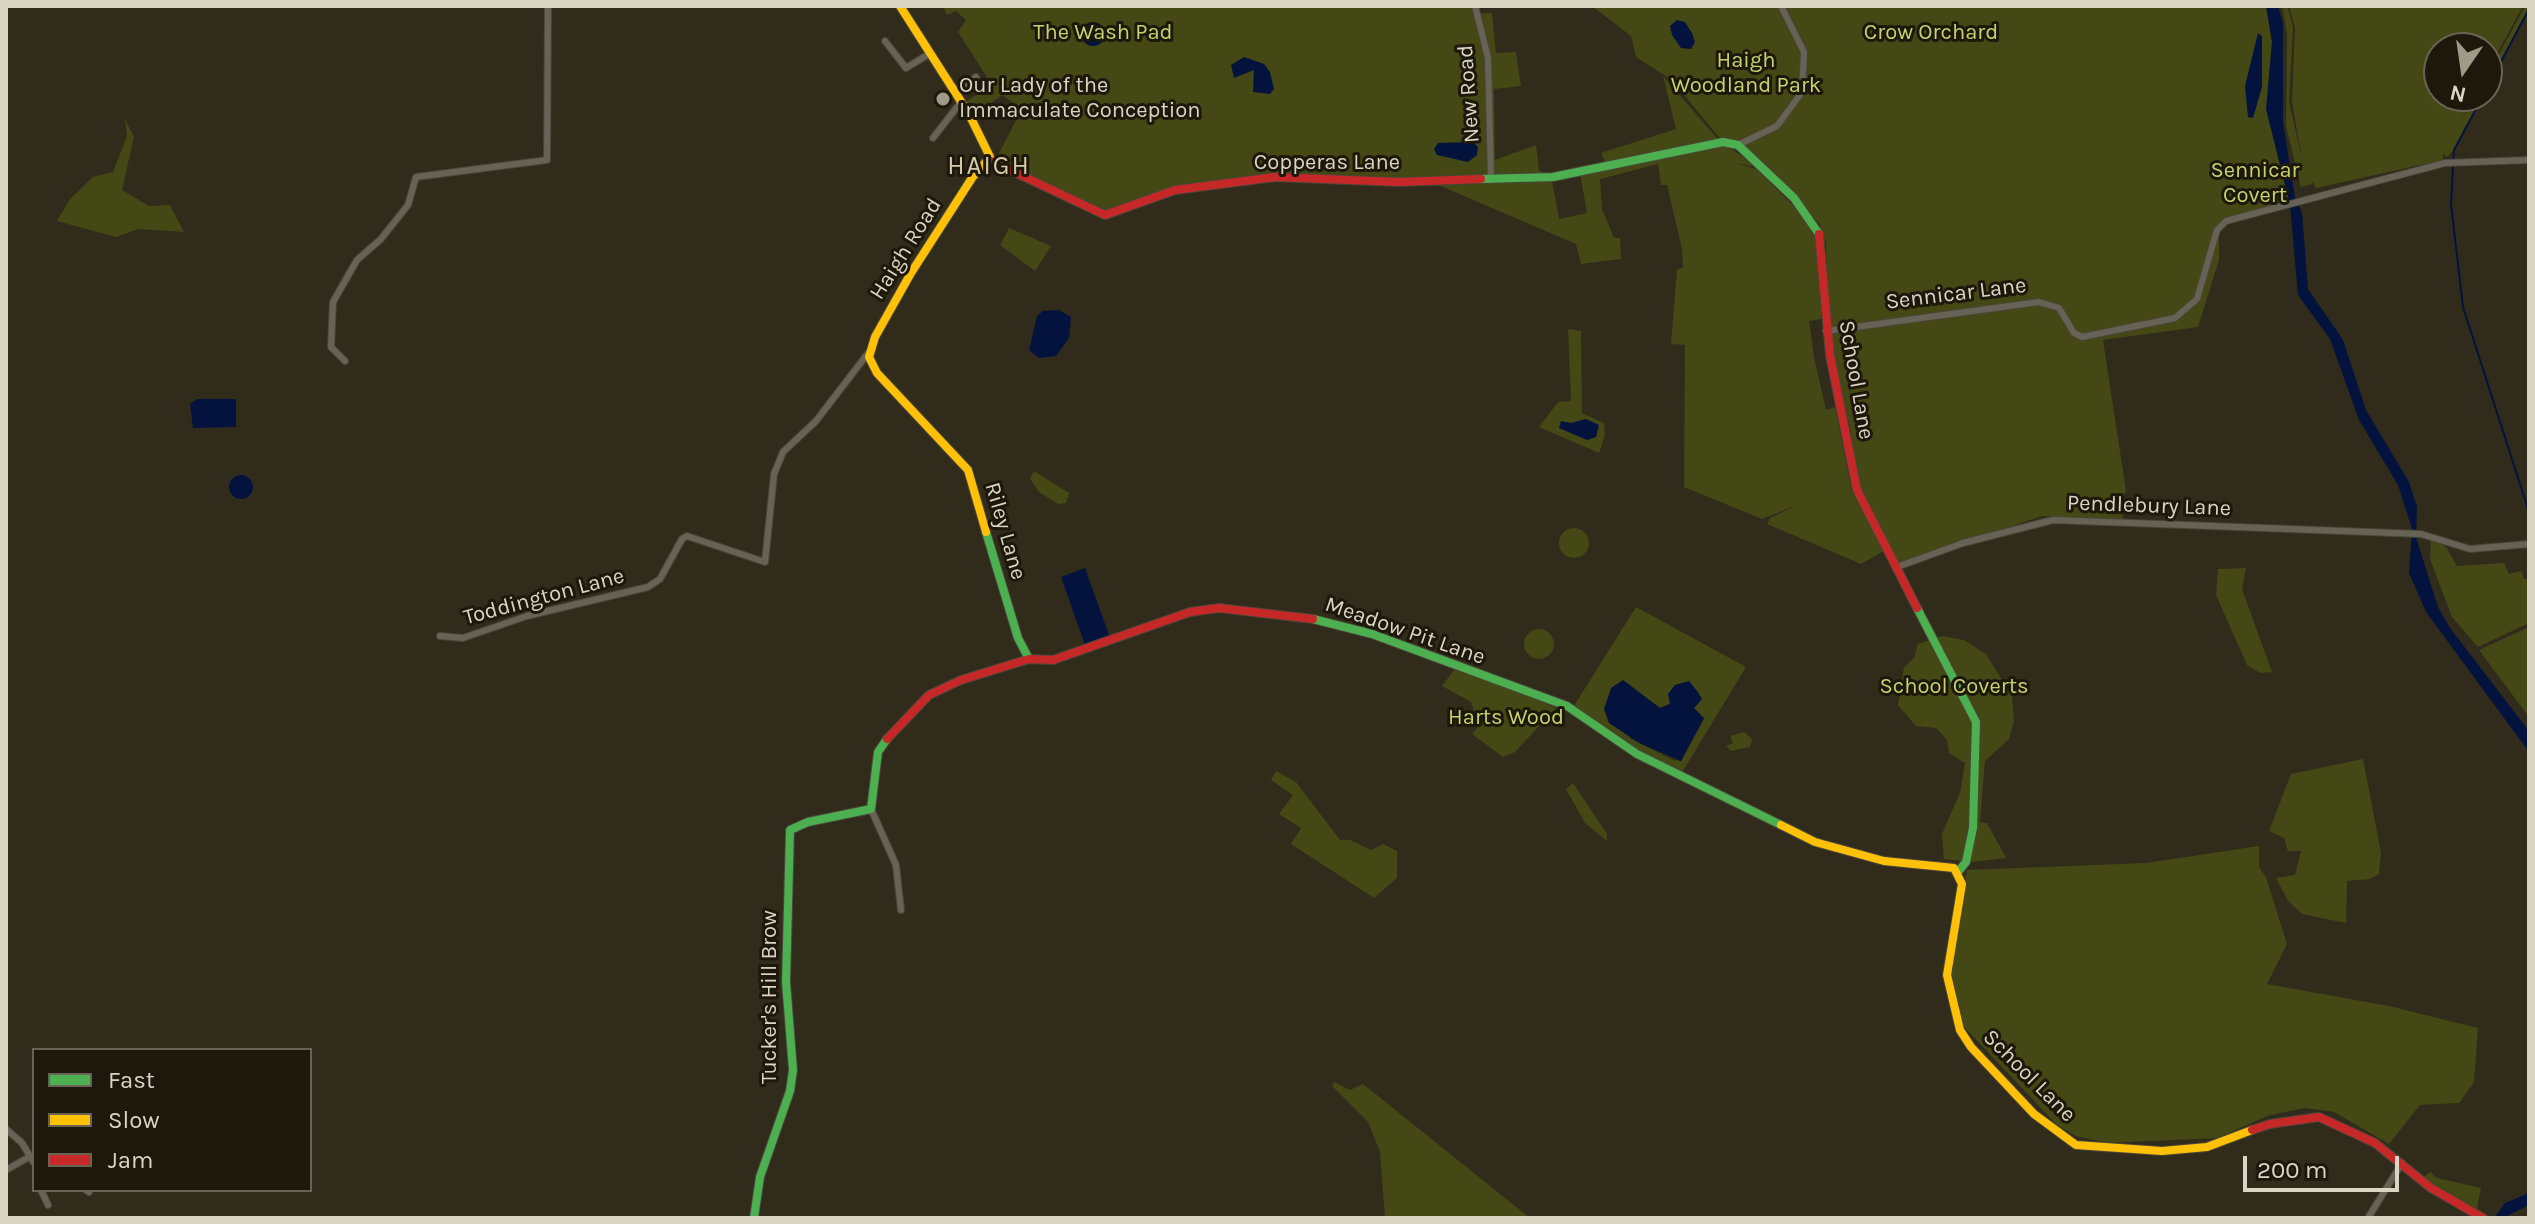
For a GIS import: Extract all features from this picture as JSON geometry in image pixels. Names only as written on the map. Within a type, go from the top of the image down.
[{"type":"main road","points":[[900,6],[961,102],[987,150],[989,160]]},
{"type":"main road","points":[[1491,180],[1553,177],[1670,151],[1723,142],[1738,145]]},
{"type":"main road","name":"School Lane","points":[[1738,145],[1794,198],[1815,224],[1823,254],[1826,331],[1857,490],[1976,722],[1973,828],[1966,862],[1958,872],[1961,889],[1947,975],[1953,1012],[1971,1047],[2034,1114],[2076,1145],[2147,1151],[2207,1147],[2270,1124],[2319,1117],[2352,1130],[2402,1162]]},
{"type":"main road","name":"Copperas Lane","points":[[989,160],[1105,215],[1175,190],[1275,177],[1399,182],[1491,180]]},
{"type":"main road","name":"Haigh Road","points":[[869,352],[921,257],[976,171],[989,160]]},
{"type":"main road","name":"Riley Lane","points":[[869,352],[877,373],[968,470],[1018,638],[1029,659]]},
{"type":"main road","name":"Meadow Pit Lane","points":[[871,809],[878,752],[915,707],[943,687],[1029,659],[1037,662],[1053,660],[1205,608],[1324,620],[1567,706],[1637,754],[1815,842],[1864,857],[1949,866],[1958,872]]},
{"type":"main road","name":"Tucker's Hill Brow","points":[[754,1218],[756,1196],[793,1070],[786,982],[789,832],[808,822],[871,809]]},
{"type":"main road","points":[[2402,1162],[2450,1200],[2483,1218]]},
{"type":"street","points":[[345,361],[331,347],[333,302],[357,260],[381,239],[408,205],[416,177],[547,160],[548,6]]},
{"type":"street","name":"New Road","points":[[1475,6],[1488,58],[1491,180]]},
{"type":"street","points":[[1738,145],[1777,126],[1802,92],[1804,52],[1781,6]]},
{"type":"street","points":[[885,41],[906,68],[929,54]]},
{"type":"street","points":[[954,91],[976,77]]},
{"type":"street","points":[[933,138],[961,102]]},
{"type":"street","name":"Sennicar Lane","points":[[1826,331],[2039,302],[2059,308],[2074,333],[2082,337],[2175,318],[2197,299],[2220,225],[2301,200],[2445,163],[2529,160]]},
{"type":"street","name":"Toddington Lane","points":[[440,636],[463,638],[527,616],[648,587],[664,574],[682,539],[687,536],[765,562],[774,474],[783,452],[816,421],[869,352]]},
{"type":"street","name":"Pendlebury Lane","points":[[1897,567],[1963,543],[2053,520],[2407,533],[2421,534],[2470,549],[2529,544]]},
{"type":"street","points":[[871,809],[896,865],[901,910]]},
{"type":"street","points":[[6,1129],[16,1136],[32,1160],[6,1170]]},
{"type":"street","points":[[2368,1218],[2402,1162]]},
{"type":"street","points":[[44,1192],[48,1205]]},
{"type":"green space","name":"The Wash Pad","points":[[943,6],[1473,6],[1475,14],[1492,13],[1496,53],[1516,52],[1521,86],[1494,89],[1495,160],[1536,145],[1539,170],[1552,181],[1559,219],[1587,213],[1580,173],[1608,167],[1601,153],[1676,129],[1663,76],[1716,137],[1756,167],[1735,163],[1756,169],[1809,221],[1820,253],[1821,319],[1809,321],[1826,410],[1835,407],[1852,492],[1884,551],[1861,564],[1767,524],[1770,518],[1797,505],[1762,519],[1684,487],[1685,345],[1671,344],[1677,269],[1683,268],[1682,249],[1667,185],[1661,185],[1658,164],[1600,179],[1602,209],[1614,238],[1620,238],[1621,259],[1581,264],[1576,244],[1429,181],[1306,177],[1175,190],[1105,215],[996,159],[1022,109],[1002,95],[974,115],[965,102],[992,85],[958,32],[966,20],[956,11],[947,15]]},
{"type":"green space","points":[[1592,6],[2266,6],[2272,42],[2267,104],[2290,205],[2229,222],[2219,230],[2219,260],[2198,327],[2103,340],[2126,491],[2121,501],[2123,520],[2042,516],[1898,564],[1859,486],[1850,427],[1827,331],[1826,243],[1820,225],[1782,182],[1717,135],[1672,80],[1636,57],[1631,36]]},
{"type":"green space","points":[[2282,6],[2287,6],[2293,27],[2289,102],[2302,159],[2292,102],[2295,28],[2289,6],[2523,6],[2503,43],[2503,32],[2423,32],[2423,112],[2465,112],[2460,122],[2466,112],[2474,112],[2447,157],[2443,153],[2443,160],[2316,188],[2312,181],[2312,184],[2301,187],[2286,126],[2287,34]]},
{"type":"green space","points":[[2525,6],[2529,9],[2503,58],[2503,47]]},
{"type":"green space","points":[[125,119],[134,137],[122,190],[149,206],[170,205],[184,232],[139,229],[116,237],[57,221],[70,199],[93,177],[113,172],[127,136]]},
{"type":"green space","points":[[1009,228],[1051,246],[1035,271],[1000,245]]},
{"type":"green space","points":[[1568,329],[1581,331],[1582,413],[1604,423],[1605,435],[1599,453],[1539,427],[1558,402],[1571,401]]},
{"type":"green space","points":[[1034,471],[1069,493],[1066,503],[1058,504],[1039,492],[1030,479]]},
{"type":"green space","points":[[1574,528],[1584,533],[1589,543],[1584,553],[1574,558],[1564,553],[1559,543],[1564,533]]},
{"type":"green space","points":[[2431,538],[2446,547],[2457,566],[2504,563],[2509,574],[2521,571],[2524,579],[2529,579],[2529,623],[2478,647],[2452,617],[2430,559]]},
{"type":"green space","points":[[2246,568],[2242,589],[2272,672],[2260,673],[2247,665],[2216,595],[2218,569]]},
{"type":"green space","points":[[1636,607],[1746,667],[1680,776],[1572,709]],"holes":[[[1623,680],[1660,708],[1670,704],[1693,707],[1704,719],[1681,761],[1630,738]]]},
{"type":"green space","points":[[2529,627],[2529,717],[2479,650]]},
{"type":"green space","points":[[1539,629],[1550,633],[1554,644],[1550,655],[1539,659],[1528,655],[1524,644],[1528,633]]},
{"type":"green space","name":"School Coverts","points":[[1942,636],[1964,640],[1986,654],[2012,696],[2014,721],[2009,739],[1985,761],[1980,822],[1987,823],[2006,858],[1973,862],[1944,859],[1942,834],[1960,793],[1965,763],[1949,753],[1947,740],[1936,728],[1916,726],[1898,705],[1904,667],[1914,658],[1918,644]]},
{"type":"green space","name":"Harts Wood","points":[[1454,670],[1497,683],[1556,708],[1515,752],[1503,757],[1472,734],[1477,728],[1477,720],[1471,702],[1442,686]]},
{"type":"green space","points":[[1744,732],[1752,739],[1750,747],[1731,751],[1726,746],[1733,743],[1730,736]]},
{"type":"green space","points":[[2363,759],[2381,853],[2379,874],[2370,879],[2347,881],[2346,923],[2302,914],[2288,901],[2276,878],[2295,875],[2301,851],[2288,851],[2284,838],[2269,831],[2291,774]]},
{"type":"green space","points":[[1276,771],[1296,782],[1340,840],[1350,840],[1371,850],[1383,844],[1397,851],[1397,878],[1374,898],[1291,844],[1301,828],[1279,814],[1293,795],[1271,780]]},
{"type":"green space","points":[[1573,783],[1607,834],[1607,841],[1585,823],[1566,789]]},
{"type":"green space","points":[[2259,846],[2259,867],[2266,877],[2287,944],[2267,984],[2389,1006],[2478,1028],[2474,1082],[2459,1103],[2420,1105],[2389,1144],[2334,1112],[2305,1108],[2270,1115],[2217,1138],[2107,1143],[2076,1136],[2057,1125],[1964,1027],[1956,1007],[1951,970],[1967,870],[2146,863]]},
{"type":"green space","points":[[1334,1082],[1350,1090],[1363,1084],[1530,1218],[1385,1218],[1380,1152],[1368,1122],[1332,1086]]},
{"type":"green space","points":[[2430,1172],[2437,1178],[2481,1188],[2476,1213],[2432,1186],[2424,1177]]},
{"type":"water","points":[[2266,6],[2278,6],[2283,23],[2283,122],[2295,197],[2302,213],[2308,289],[2343,340],[2366,410],[2409,482],[2417,507],[2416,537],[2438,607],[2450,628],[2529,731],[2529,752],[2426,612],[2409,573],[2412,529],[2398,485],[2359,420],[2330,339],[2298,295],[2290,205],[2266,109],[2272,42]]},
{"type":"water","points":[[1677,20],[1685,22],[1692,33],[1695,42],[1691,49],[1681,48],[1672,35],[1670,26]]},
{"type":"water","points":[[1093,22],[1102,25],[1105,34],[1102,43],[1093,46],[1084,43],[1081,34],[1084,25]]},
{"type":"water","points":[[2258,33],[2262,36],[2262,87],[2253,118],[2248,117],[2245,86]]},
{"type":"water","points":[[1244,57],[1264,64],[1270,72],[1274,89],[1270,94],[1253,92],[1254,70],[1234,78],[1231,65]]},
{"type":"water","points":[[1473,142],[1478,147],[1477,155],[1468,162],[1437,155],[1434,149],[1438,143]]},
{"type":"water","points":[[1059,310],[1071,317],[1069,338],[1056,356],[1039,358],[1029,350],[1037,316],[1043,311]]},
{"type":"water","points":[[197,399],[236,399],[236,427],[193,428],[190,404]]},
{"type":"water","points":[[1586,419],[1599,425],[1596,437],[1587,440],[1559,428],[1561,421],[1571,423]]},
{"type":"water","points":[[241,475],[250,478],[253,487],[250,496],[241,499],[232,496],[229,487],[232,478]]},
{"type":"water","points":[[1085,568],[1109,635],[1085,645],[1061,577]]},
{"type":"water","points":[[1623,680],[1660,708],[1670,704],[1668,694],[1675,685],[1689,681],[1697,691],[1702,699],[1694,708],[1704,718],[1681,761],[1639,743],[1609,723],[1604,709],[1611,688]]},
{"type":"water","points":[[2529,1193],[2529,1205],[2503,1218],[2494,1218],[2505,1203]]},
{"type":"waterway","points":[[2503,58],[2529,9]]},
{"type":"waterway","points":[[2474,112],[2454,150],[2451,204],[2463,307],[2529,512]]},
{"type":"traffic: fast","points":[[1481,179],[1553,177],[1723,142],[1738,145],[1794,198],[1819,234]]},
{"type":"traffic: fast","points":[[986,532],[1018,638],[1029,659]]},
{"type":"traffic: fast","points":[[1917,608],[1976,722],[1973,828],[1966,862],[1958,872]]},
{"type":"traffic: fast","points":[[1313,619],[1372,634],[1567,706],[1637,754],[1781,825]]},
{"type":"traffic: fast","points":[[754,1218],[760,1177],[790,1091],[793,1070],[786,982],[790,830],[808,822],[871,809],[878,752],[887,739]]},
{"type":"traffic: slow","points":[[900,6],[969,114],[990,157],[972,178],[911,273],[875,337],[869,357],[877,373],[968,470],[986,532]]},
{"type":"traffic: slow","points":[[1781,825],[1815,842],[1884,861],[1954,868],[1962,884],[1947,975],[1960,1030],[1971,1047],[2034,1114],[2076,1145],[2162,1151],[2207,1147],[2252,1130]]},
{"type":"traffic: jam","points":[[989,160],[1105,215],[1175,190],[1275,177],[1399,182],[1481,179]]},
{"type":"traffic: jam","points":[[1819,234],[1830,355],[1857,490],[1917,608]]},
{"type":"traffic: jam","points":[[887,739],[929,695],[961,680],[1029,659],[1053,660],[1190,612],[1219,608],[1313,619]]},
{"type":"traffic: jam","points":[[2252,1130],[2270,1124],[2319,1117],[2375,1143],[2431,1188],[2483,1218]]},
{"type":"place","name":"Our Lady of the Immaculate Conception","points":[[943,99]]},
{"type":"district","name":"HAIGH","points":[[989,167]]},
{"type":"park label","name":"Crow Orchard","points":[[1931,33]]},
{"type":"park label","name":"Haigh Woodland Park","points":[[1746,74]]},
{"type":"park label","name":"Sennicar Covert","points":[[2255,184]]}]
